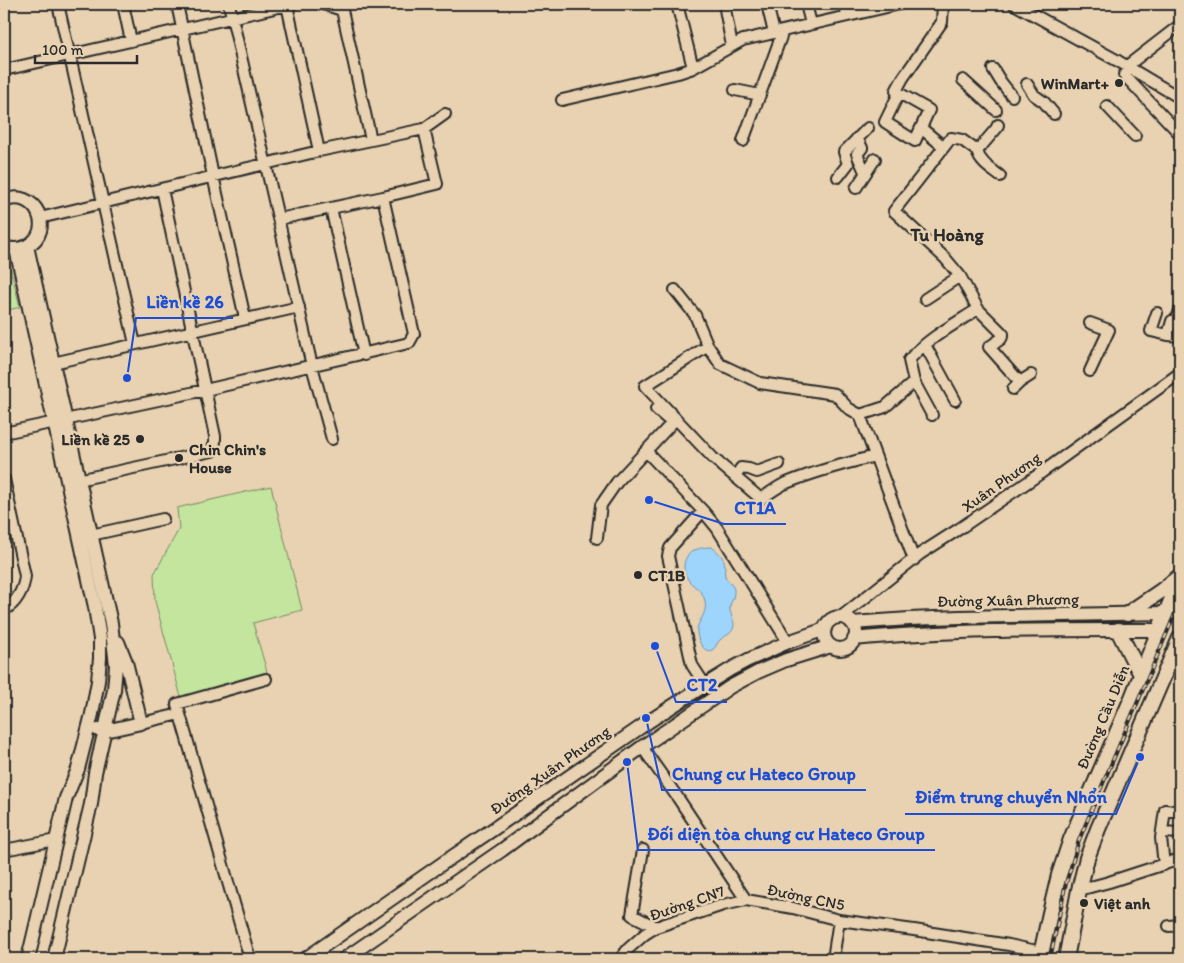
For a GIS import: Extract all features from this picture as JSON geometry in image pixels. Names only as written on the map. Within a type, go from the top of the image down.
[{"type":"highway","name":"Đường Cầu Diễn","points":[[1041,956],[1059,876],[1071,839],[1180,577]]},
{"type":"highway","points":[[1127,614],[1180,577]]},
{"type":"highway","points":[[1165,613],[1180,612]]},
{"type":"highway","points":[[1118,630],[1141,674]]},
{"type":"highway","points":[[1158,630],[1180,630]]},
{"type":"highway","points":[[1066,959],[1087,858],[1180,638]]},
{"type":"main road","points":[[4,200],[9,198],[24,200],[32,204],[40,218],[41,225],[36,239],[16,247]]},
{"type":"main road","points":[[16,247],[53,363],[60,421],[100,639],[98,681],[88,728],[78,769],[66,798],[28,959]]},
{"type":"main road","points":[[16,247],[91,535],[111,624],[116,672],[114,690],[94,774],[91,804],[54,959]]},
{"type":"main road","name":"Đường Xuân Phương","points":[[847,620],[1165,613]]},
{"type":"main road","points":[[344,959],[502,850],[642,747],[730,687],[786,660],[831,646],[843,648],[852,643],[855,633],[847,620],[833,618],[825,628],[824,636],[831,646]]},
{"type":"main road","points":[[88,728],[105,731],[141,723],[126,662],[111,624]]},
{"type":"main road","name":"Đường Xuân Phương","points":[[304,959],[648,722],[705,685],[740,664],[788,642],[825,628]]},
{"type":"main road","name":"Đường Xuân Phương","points":[[854,639],[916,634],[1158,630]]},
{"type":"street","points":[[58,4],[135,344]]},
{"type":"street","points":[[123,4],[131,41]]},
{"type":"street","points":[[177,4],[245,318]]},
{"type":"street","points":[[229,4],[312,366],[332,439]]},
{"type":"street","points":[[4,70],[290,4],[319,151]]},
{"type":"street","points":[[324,4],[342,10],[371,140]]},
{"type":"street","points":[[677,4],[693,68]]},
{"type":"street","points":[[724,4],[732,46]]},
{"type":"street","points":[[743,141],[760,95],[778,32],[767,4]]},
{"type":"street","points":[[806,4],[811,24]]},
{"type":"street","points":[[845,4],[848,16]]},
{"type":"street","points":[[562,100],[678,73],[693,68],[743,40],[900,4]]},
{"type":"street","points":[[899,93],[885,122],[915,141],[929,110],[896,91],[942,22],[943,4]]},
{"type":"street","points":[[1014,4],[1129,67],[1180,98]]},
{"type":"street","points":[[1180,25],[1129,67],[1124,75],[1180,134]]},
{"type":"street","points":[[993,69],[1012,96]]},
{"type":"street","points":[[963,80],[996,110]]},
{"type":"street","points":[[1027,84],[1034,95],[1044,102],[1054,114]]},
{"type":"street","points":[[736,90],[760,95]]},
{"type":"street","points":[[1107,106],[1135,136]]},
{"type":"street","points":[[40,218],[319,151],[424,129],[446,114]]},
{"type":"street","points":[[977,151],[998,125]]},
{"type":"street","points":[[838,177],[848,164],[844,152],[868,128]]},
{"type":"street","points":[[921,128],[944,147]]},
{"type":"street","points":[[279,220],[437,184],[424,129]]},
{"type":"street","points":[[857,138],[862,148],[857,154],[865,172]]},
{"type":"street","points":[[1000,176],[984,164],[977,151],[962,140],[951,138],[894,210],[960,276],[978,309],[1003,334],[1001,339],[990,347],[1017,385],[1031,375]]},
{"type":"street","points":[[856,188],[875,159]]},
{"type":"street","points":[[78,480],[212,451],[215,442],[162,188]]},
{"type":"street","points":[[4,433],[364,355],[409,343],[414,334],[383,197]]},
{"type":"street","points":[[331,208],[364,355]]},
{"type":"street","points":[[925,299],[960,276]]},
{"type":"street","points":[[675,290],[695,315],[708,346],[720,364],[760,383],[835,394],[848,408],[860,415],[914,560]]},
{"type":"street","points":[[53,363],[299,307]]},
{"type":"street","points":[[932,415],[914,382],[909,360],[935,337],[978,309]]},
{"type":"street","points":[[1168,336],[1172,321],[1177,319],[1180,310]]},
{"type":"street","points":[[1157,313],[1151,331],[1168,336],[1180,336]]},
{"type":"street","points":[[1090,322],[1109,330],[1090,372]]},
{"type":"street","points":[[708,346],[645,386],[713,458],[761,498],[782,485],[875,456]]},
{"type":"street","points":[[925,346],[955,400]]},
{"type":"street","name":"Xuân Phương","points":[[847,620],[920,554],[1041,473],[1180,373]]},
{"type":"street","points":[[860,415],[885,407],[914,382]]},
{"type":"street","points":[[656,409],[687,439]]},
{"type":"street","points":[[597,538],[601,505],[617,482],[672,423]]},
{"type":"street","points":[[646,451],[717,528],[788,642]]},
{"type":"street","points":[[735,477],[742,468],[756,472],[779,464]]},
{"type":"street","points":[[4,479],[25,576],[20,593],[13,603],[4,610]]},
{"type":"street","points":[[703,511],[670,548],[668,556],[692,665],[705,685]]},
{"type":"street","points":[[91,535],[163,519]]},
{"type":"street","points":[[250,959],[177,704],[266,679]]},
{"type":"street","points":[[141,723],[180,714]]},
{"type":"street","name":"Đường CN5","points":[[642,747],[746,900],[793,908],[839,920],[1009,945],[1041,956]]},
{"type":"street","points":[[1164,865],[1161,838],[1165,810],[1180,812]]},
{"type":"street","points":[[1162,832],[1180,833]]},
{"type":"street","points":[[4,850],[56,840]]},
{"type":"street","points":[[643,850],[632,915],[656,928]]},
{"type":"street","points":[[1079,890],[1180,859]]},
{"type":"street","name":"Đường CN7","points":[[620,959],[645,934],[656,928],[723,905],[746,900]]},
{"type":"street","points":[[833,959],[839,920]]},
{"type":"street","points":[[1169,926],[1180,925]]},
{"type":"green space","points":[[4,260],[9,263],[20,307],[4,311]]},
{"type":"green space","points":[[271,486],[302,610],[253,623],[267,672],[181,697],[155,601],[154,574],[179,529],[177,508]]},
{"type":"water","points":[[712,547],[723,560],[725,576],[734,590],[730,608],[734,624],[731,632],[721,639],[711,651],[704,649],[699,642],[697,633],[698,625],[705,610],[704,597],[687,578],[684,567],[687,557],[693,551]]},
{"type":"railway","points":[[1050,959],[1065,887],[1079,840],[1180,602]]},
{"type":"place","name":"WinMart+","points":[[1119,83]]},
{"type":"place","name":"Liền kề 26","points":[[127,378]]},
{"type":"place","name":"Liền kề 25","points":[[140,439]]},
{"type":"place","name":"Chin Chin's House","points":[[179,458]]},
{"type":"place","name":"CT1A","points":[[649,500]]},
{"type":"place","name":"CT1B","points":[[638,575]]},
{"type":"place","name":"CT2","points":[[655,646]]},
{"type":"place","name":"Chung cư Hateco Group","points":[[646,718]]},
{"type":"place","name":"Điểm trung chuyển Nhổn","points":[[1140,757]]},
{"type":"place","name":"Đối diện tòa chung cư Hateco Group","points":[[627,762]]},
{"type":"place","name":"Việt anh","points":[[1084,903]]},
{"type":"district","name":"Tu Hoàng","points":[[947,235]]}]
